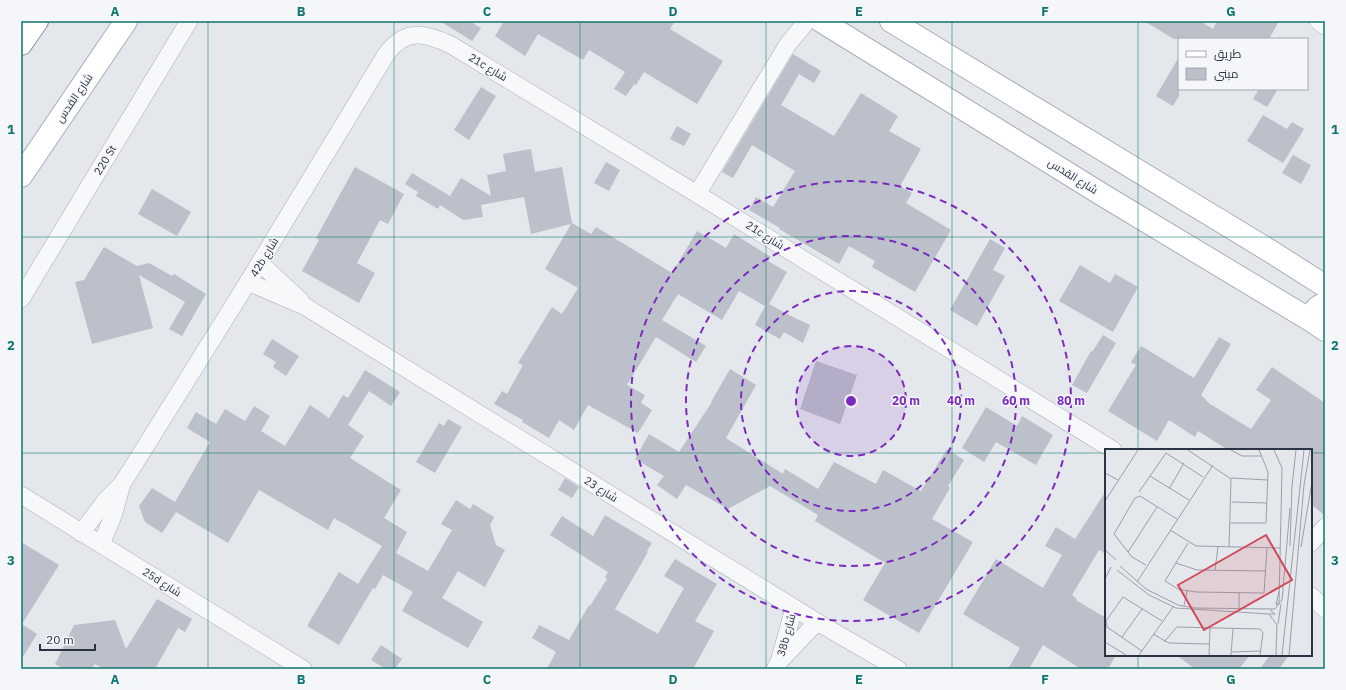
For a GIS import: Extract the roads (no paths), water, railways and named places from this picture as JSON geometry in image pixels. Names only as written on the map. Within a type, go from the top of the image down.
[{"type":"main road","points":[[21,44],[37,21]]},
{"type":"main road","name":"شارع القدس","points":[[21,176],[126,21]]},
{"type":"main road","name":"شارع القدس","points":[[821,21],[1106,197],[1319,326]]},
{"type":"main road","points":[[891,21],[1243,234],[1325,286]]},
{"type":"main road","points":[[1319,326],[1312,317],[1320,305],[1325,304]]},
{"type":"street","name":"220 St","points":[[21,298],[189,21]]},
{"type":"street","points":[[697,194],[788,44],[807,21]]},
{"type":"street","points":[[1318,21],[1325,26]]},
{"type":"street","name":"21c شارع","points":[[410,35],[435,38],[450,45],[697,194],[1111,449]]},
{"type":"street","name":"42b شارع","points":[[81,533],[106,500],[122,484],[388,53],[394,44],[400,39],[410,35]]},
{"type":"street","name":"شارع 23","points":[[260,262],[306,307]]},
{"type":"street","name":"شارع 23","points":[[248,282],[306,307],[794,608],[898,669]]},
{"type":"street","name":"42b شارع","points":[[101,544],[113,516],[122,484]]},
{"type":"street","name":"25d شارع","points":[[21,495],[303,669]]},
{"type":"street","points":[[1312,542],[1325,527]]},
{"type":"street","points":[[1312,597],[1325,609]]},
{"type":"street","name":"38b شارع","points":[[777,665],[794,608]]},
{"type":"street","name":"38b شارع","points":[[777,665],[817,622]]}]
